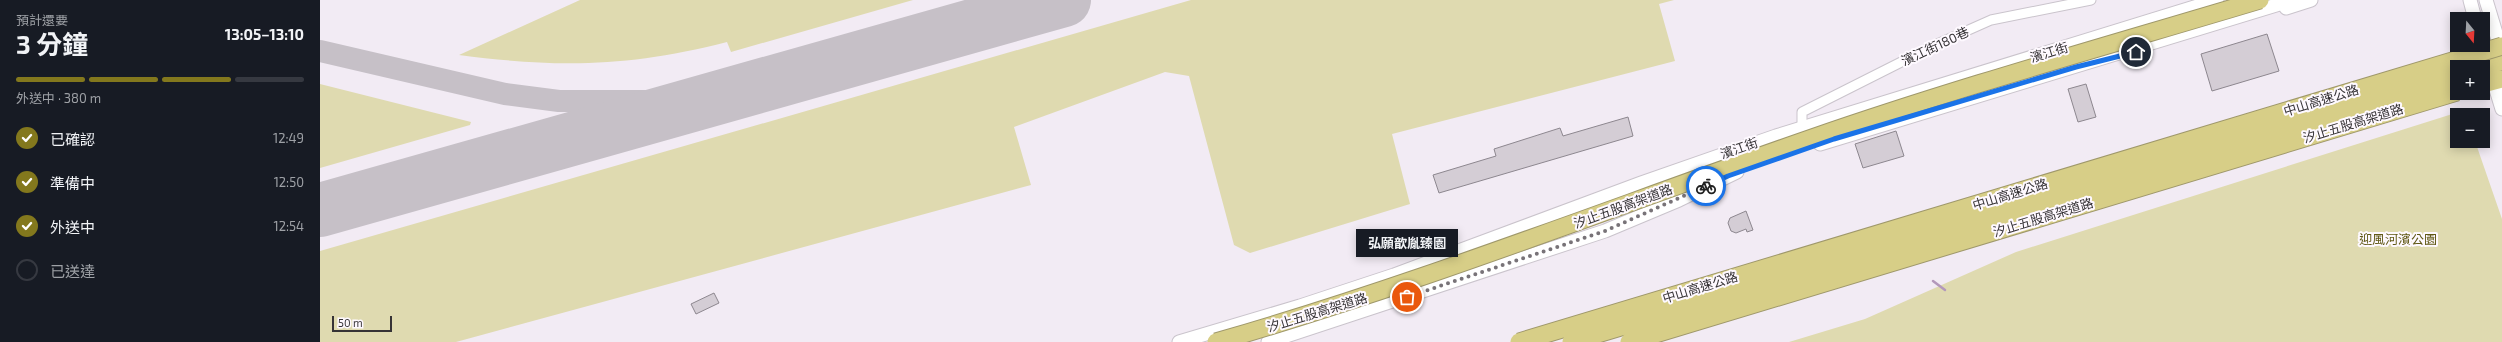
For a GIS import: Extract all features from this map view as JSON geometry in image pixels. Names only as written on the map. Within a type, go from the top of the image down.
[{"type":"highway","name":"汐止五股高架道路","points":[[1216,342],[1425,276],[1815,137],[1982,84],[2260,0]]},
{"type":"highway","name":"中山高速公路","points":[[1519,342],[2502,46]]},
{"type":"highway","points":[[2490,65],[2502,61]]},
{"type":"highway","name":"中山高速公路","points":[[1571,342],[2450,77]]},
{"type":"highway","points":[[2490,82],[2502,79]]},
{"type":"highway","name":"汐止五股高架道路","points":[[1629,342],[2450,94]]},
{"type":"main road","name":"濱江街","points":[[2122,30],[2147,13],[2188,0]]},
{"type":"main road","name":"濱江街","points":[[1179,342],[1394,276],[1641,183],[1802,127],[2217,0]]},
{"type":"main road","name":"濱江街","points":[[1268,342],[1605,231],[1650,213],[1728,176],[1834,139],[2076,67],[2293,0]]},
{"type":"main road","name":"濱江街","points":[[2076,67],[2106,61],[2311,0]]},
{"type":"main road","points":[[2470,0],[2474,12]]},
{"type":"main road","points":[[2486,0],[2502,53]]},
{"type":"main road","points":[[2485,52],[2502,109]]},
{"type":"main road","points":[[1641,183],[1650,213]]},
{"type":"street","name":"濱江街180巷","points":[[1802,127],[1802,112],[1937,44],[1991,20],[2091,0]]},
{"type":"green space","points":[[580,0],[913,0],[731,52],[727,42],[658,56],[626,61],[594,63],[529,62],[459,55]]},
{"type":"green space","points":[[1191,0],[1674,0],[1659,4],[1675,61],[1392,134],[1410,204],[1250,253],[1234,245],[1189,76],[1165,72],[1014,127],[1031,185],[456,342],[320,342],[320,251]]},
{"type":"green space","points":[[320,84],[471,122],[470,125],[320,168]]},
{"type":"green space","name":"迎風河濱公園","points":[[2450,115],[2450,148],[2477,148],[2502,219],[2502,342],[1789,342],[1865,319],[2016,252]]},
{"type":"building","points":[[2267,34],[2279,71],[2212,91],[2201,54]]},
{"type":"building","points":[[2086,84],[2096,117],[2078,122],[2068,89]]},
{"type":"building","points":[[1628,117],[1633,136],[1439,193],[1433,175],[1496,156],[1494,149],[1560,128],[1563,136]]},
{"type":"building","points":[[1896,131],[1904,156],[1863,168],[1855,144]]},
{"type":"building","points":[[1746,211],[1753,230],[1747,232],[1746,229],[1736,233],[1731,231],[1728,223],[1730,218]]},
{"type":"building","points":[[714,293],[719,303],[696,314],[691,304]]},
{"type":"waterway","points":[[1933,281],[1945,290]]},
{"type":"taxiway","points":[[320,51],[505,94],[559,101],[671,101],[736,92]]},
{"type":"runway","points":[[320,210],[1064,0]]},
{"type":"way so far","points":[[1407,297],[1605,231],[1650,213],[1706,186]]},
{"type":"place","name":"弘願歆胤臻園","points":[[1407,297]]},
{"type":"route","points":[[1706,186],[1728,176],[1834,139],[2076,67],[2106,61],[2136,52]]}]
